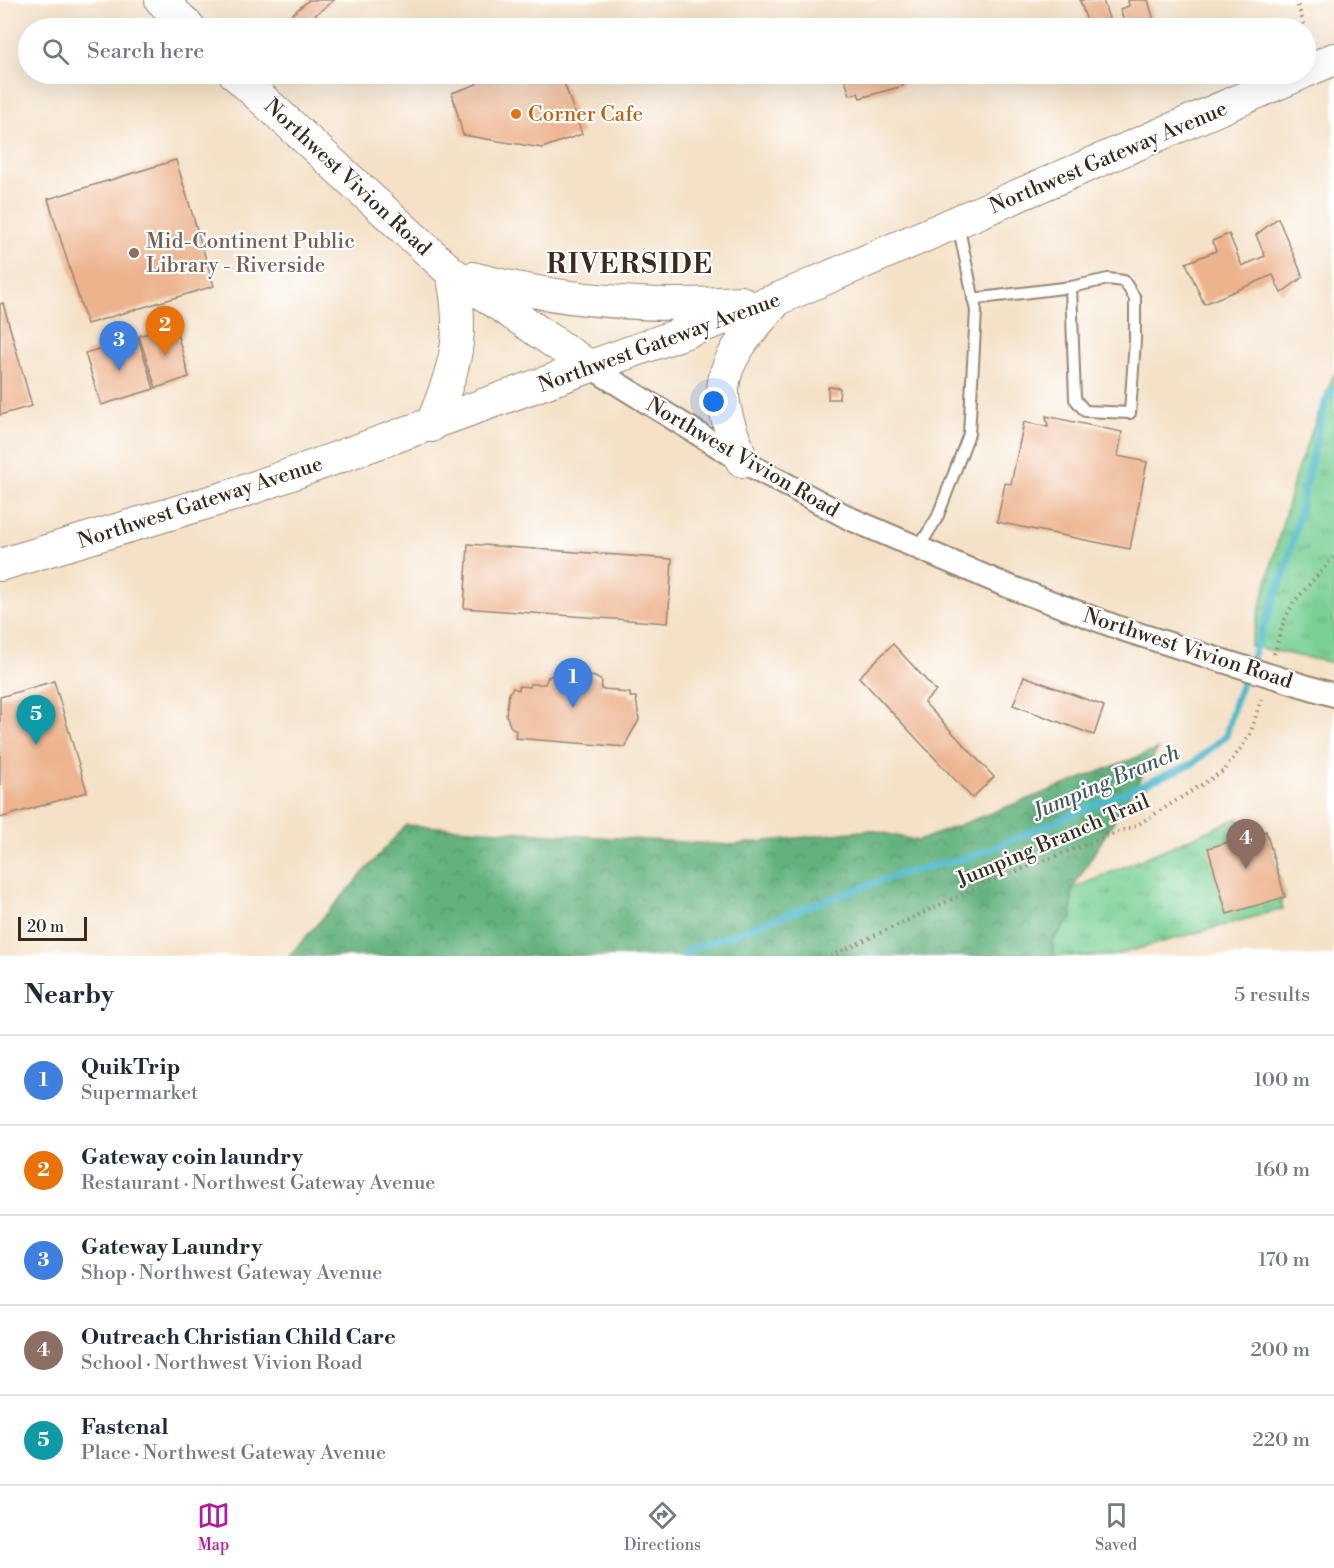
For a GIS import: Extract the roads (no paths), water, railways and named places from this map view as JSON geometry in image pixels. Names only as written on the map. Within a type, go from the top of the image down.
[{"type":"main road","points":[[161,0],[180,18]]},
{"type":"main road","points":[[1316,66],[1334,59]]},
{"type":"main road","name":"Northwest Vivion Road","points":[[246,84],[452,273],[590,366]]},
{"type":"main road","name":"Northwest Gateway Avenue","points":[[0,565],[233,495],[431,426],[778,299],[1277,84]]},
{"type":"main road","points":[[431,426],[452,372],[459,339],[459,305],[452,273],[511,288],[567,297],[678,306],[778,299]]},
{"type":"main road","points":[[742,461],[728,417],[723,389],[730,364],[742,341],[778,299]]},
{"type":"street","name":"Northwest Vivion Road","points":[[590,366],[742,461],[850,519],[1081,614],[1207,656],[1334,694]]},
{"type":"lane","points":[[919,547],[937,518],[969,434],[976,311],[957,222]]},
{"type":"lane","points":[[973,299],[1071,287],[1108,279],[1124,281],[1135,298],[1136,340],[1130,413],[1085,411],[1075,399],[1071,287]]},
{"type":"waterway","name":"Jumping Branch","points":[[685,956],[691,949],[903,873],[974,856],[1192,764],[1226,736],[1235,702],[1287,565],[1325,402],[1334,389]]},
{"type":"place","name":"Corner Cafe","points":[[516,114]]},
{"type":"place","name":"Mid-Continent Public Library - Riverside","points":[[134,253]]},
{"type":"place","name":"Gateway coin laundry","points":[[165,356]]},
{"type":"place","name":"Gateway Laundry","points":[[119,371]]},
{"type":"place","name":"QuikTrip","points":[[573,708]]},
{"type":"place","name":"Fastenal","points":[[36,745]]},
{"type":"place","name":"Outreach Christian Child Care","points":[[1246,869]]},
{"type":"district","name":"RIVERSIDE","points":[[630,264]]}]
